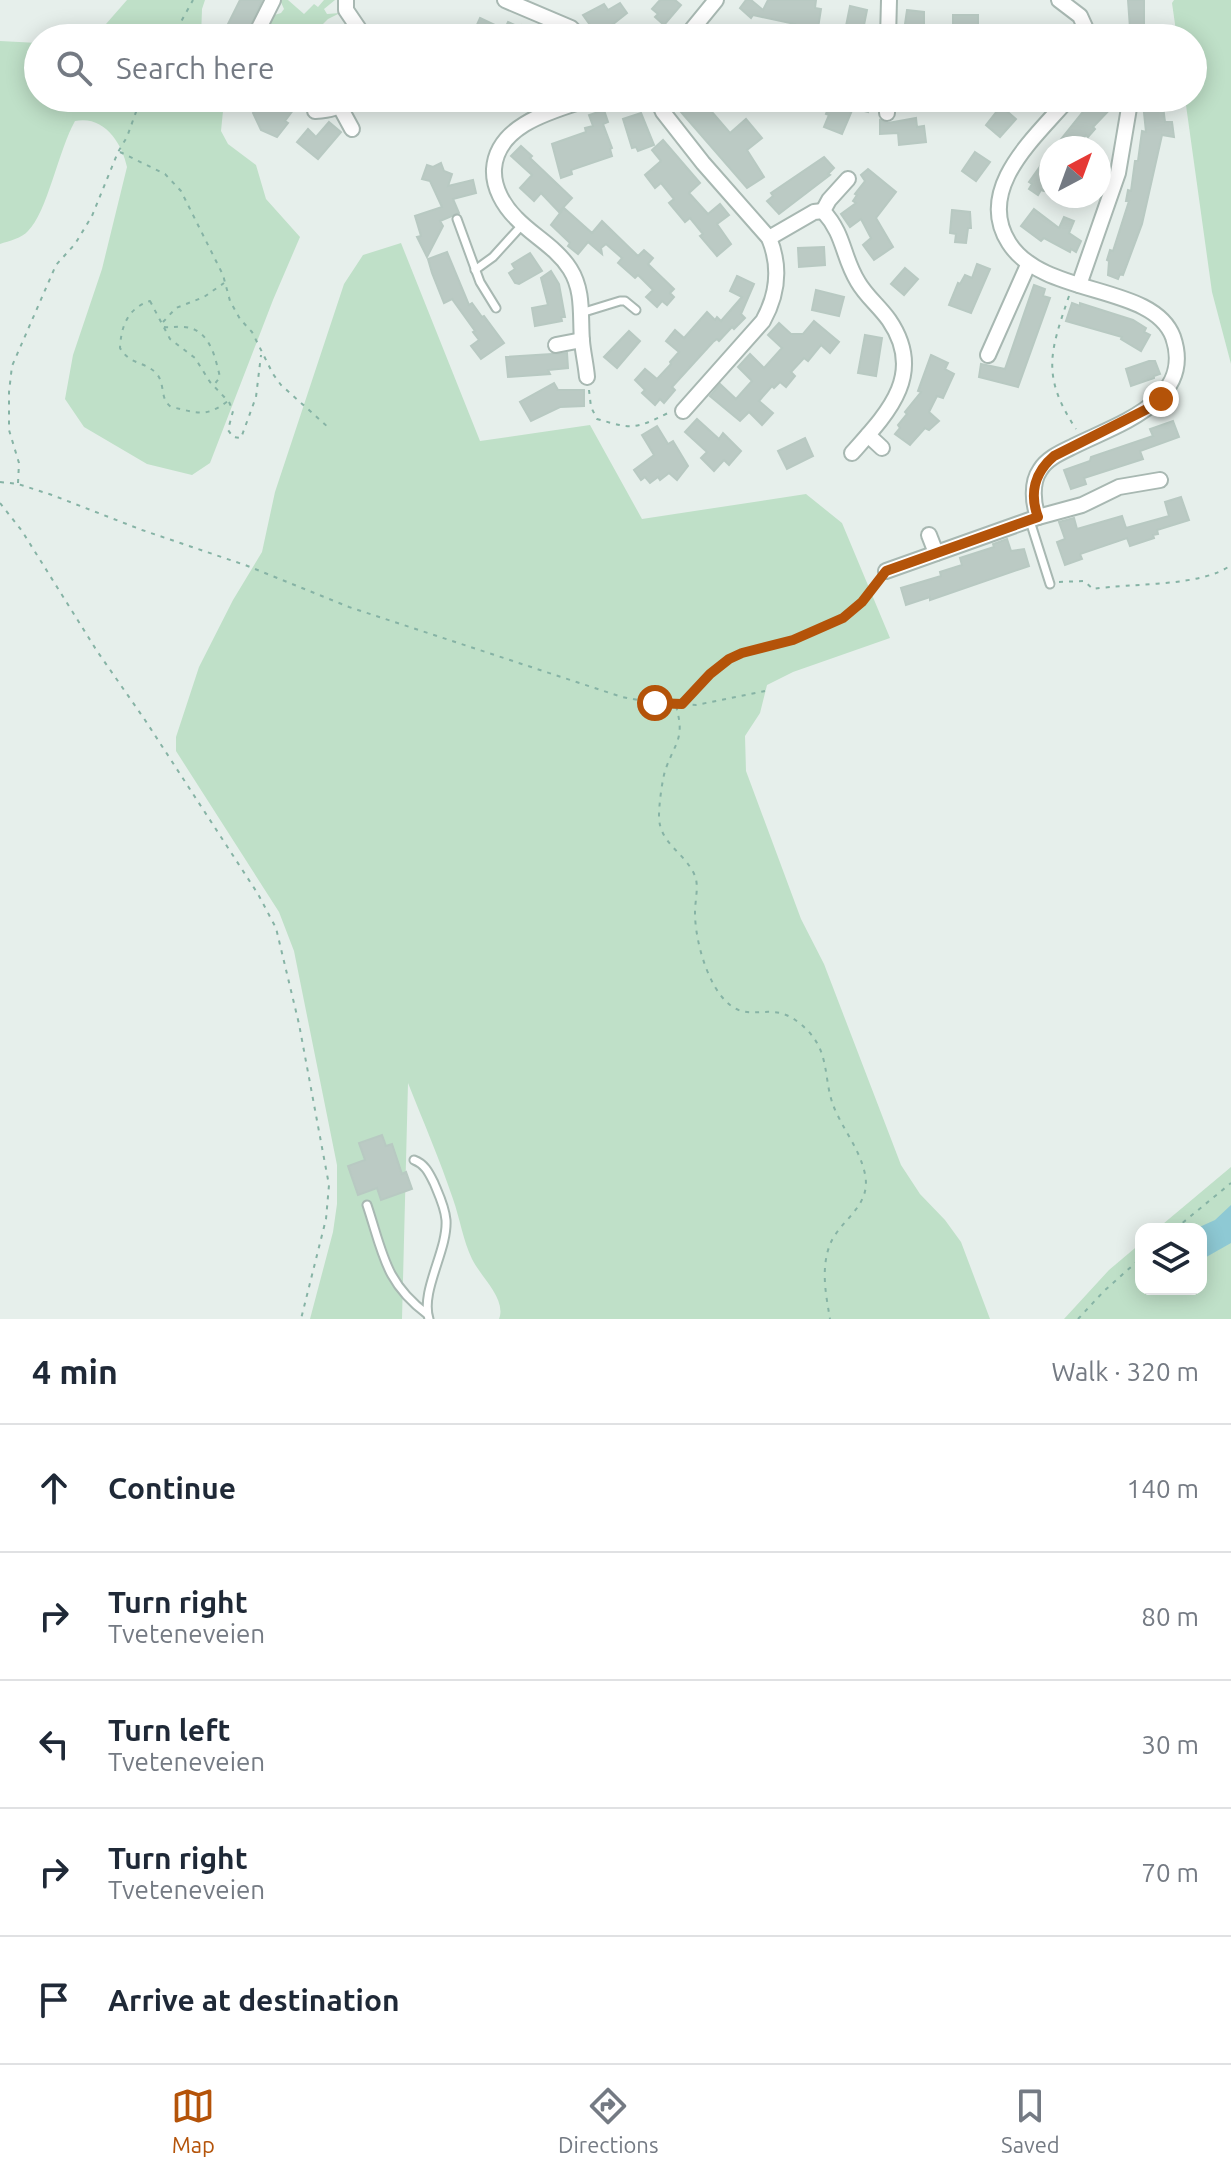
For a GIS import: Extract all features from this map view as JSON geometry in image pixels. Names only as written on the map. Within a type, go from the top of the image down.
[{"type":"street","points":[[261,24],[273,0]]},
{"type":"street","points":[[346,0],[346,10],[354,24]]},
{"type":"street","points":[[505,0],[562,24]]},
{"type":"street","points":[[696,24],[716,0]]},
{"type":"street","points":[[888,24],[889,0]]},
{"type":"street","points":[[1059,0],[1076,12],[1085,24]]},
{"type":"street","points":[[1076,12],[1087,0]]},
{"type":"street","points":[[347,112],[352,129]]},
{"type":"street","points":[[556,112],[528,123],[511,134],[500,148],[494,168],[497,189],[509,210],[553,249],[570,269],[578,287],[587,377]]},
{"type":"street","points":[[663,112],[769,238],[775,251],[778,279],[771,306],[740,349],[688,406],[705,412]]},
{"type":"street","points":[[1034,519],[1034,488],[1040,470],[1054,456],[1161,399],[1177,364],[1173,338],[1168,327],[1155,315],[1138,305],[1044,275],[1028,265],[1013,249],[1001,225],[998,213],[1001,190],[1015,164],[1058,112]]},
{"type":"street","points":[[1076,284],[1118,173],[1128,112]]},
{"type":"street","points":[[823,211],[848,179]]},
{"type":"street","points":[[769,238],[814,212],[823,211]]},
{"type":"street","points":[[823,211],[841,235],[857,281],[889,320],[903,348],[903,374],[896,400],[852,453]]},
{"type":"street","points":[[988,355],[1028,265]]},
{"type":"street","points":[[556,345],[582,340]]},
{"type":"street","points":[[868,435],[882,448]]},
{"type":"street","points":[[886,571],[1082,505],[1119,487],[1160,480]]},
{"type":"street","points":[[929,535],[936,553]]},
{"type":"lane","points":[[457,219],[475,270],[496,308]]},
{"type":"lane","points":[[475,270],[493,257],[523,224]]},
{"type":"lane","points":[[581,313],[620,301],[625,301],[636,310]]},
{"type":"lane","points":[[1034,519],[1050,584]]},
{"type":"lane","points":[[367,1205],[390,1276],[408,1300],[428,1316],[446,1220],[429,1174],[421,1163],[414,1160]]},
{"type":"path","points":[[180,24],[193,0]]},
{"type":"path","points":[[18,484],[19,463],[9,430],[12,366],[56,265],[75,244],[92,216],[136,112]]},
{"type":"path","points":[[118,152],[173,181],[181,191],[225,282],[230,301],[252,332],[261,353],[281,385],[329,428]]},
{"type":"path","points":[[163,325],[176,308],[204,297],[225,282]]},
{"type":"path","points":[[1076,284],[1053,343],[1051,371],[1059,403],[1084,441]]},
{"type":"path","points":[[228,401],[206,414],[171,407],[163,397],[163,384],[156,374],[125,356],[120,348],[122,326],[140,304],[153,303],[170,339],[195,358],[228,401],[233,411],[229,435],[241,438],[256,397],[261,353]]},
{"type":"path","points":[[163,325],[167,329],[184,326],[193,329],[209,342],[220,377],[214,386]]},
{"type":"path","points":[[587,377],[591,407],[597,419],[631,428],[688,406]]},
{"type":"path","points":[[0,482],[18,484],[245,565],[349,607],[622,697],[696,705],[765,691]]},
{"type":"path","points":[[0,503],[22,531],[97,651],[258,894],[276,928],[299,1024],[329,1185],[326,1219],[301,1319]]},
{"type":"path","points":[[1050,584],[1076,580],[1084,581],[1093,589],[1196,579],[1219,574],[1231,565]]},
{"type":"path","points":[[682,704],[729,659],[793,640],[843,618],[862,602],[886,571]]},
{"type":"path","points":[[676,704],[681,725],[680,739],[664,776],[660,825],[666,841],[681,854],[696,879],[696,930],[715,986],[734,1010],[744,1013],[770,1011],[784,1015],[797,1021],[818,1044],[836,1113],[848,1131],[866,1177],[858,1210],[837,1233],[828,1249],[824,1286],[830,1319]]},
{"type":"path","points":[[1182,1223],[1231,1183]]},
{"type":"path","points":[[1078,1319],[1135,1263]]},
{"type":"green space","points":[[127,0],[205,0],[201,24],[106,24]]},
{"type":"green space","points":[[280,0],[288,0],[304,14],[314,4],[318,7],[324,0],[335,0],[324,9],[327,14],[340,13],[323,24],[267,24],[271,16],[284,9]]},
{"type":"green space","points":[[1174,0],[1231,0],[1231,364],[1212,292],[1187,112],[1207,112],[1207,24],[1175,24]]},
{"type":"green space","points":[[0,41],[24,42],[24,112],[223,112],[221,131],[228,144],[256,165],[266,199],[300,237],[210,463],[192,475],[147,464],[84,427],[65,399],[73,355],[102,269],[127,167],[121,149],[110,133],[95,122],[75,121],[35,222],[22,236],[0,244]]},
{"type":"green space","points":[[401,243],[480,441],[590,425],[642,519],[806,494],[842,523],[890,638],[793,672],[767,685],[760,713],[745,736],[746,771],[801,919],[824,964],[901,1165],[920,1194],[961,1242],[990,1319],[499,1319],[496,1296],[469,1252],[448,1184],[408,1083],[402,1319],[310,1319],[333,1232],[337,1165],[294,951],[279,912],[176,751],[176,737],[199,667],[262,552],[275,492],[344,284],[363,255]]},
{"type":"green space","points":[[1231,1167],[1231,1319],[1064,1319],[1109,1270],[1135,1248],[1135,1295],[1207,1295],[1207,1223],[1164,1223]]},
{"type":"water","points":[[1231,1205],[1231,1243],[1207,1257],[1207,1224]]},
{"type":"building","points":[[240,0],[262,0],[251,24],[228,24]]},
{"type":"building","points":[[660,0],[675,0],[681,5],[665,24],[655,17],[658,14],[652,9]]},
{"type":"building","points":[[746,0],[751,0],[763,10],[768,0],[816,0],[815,8],[821,9],[819,24],[795,24],[753,15],[751,18],[740,8]]},
{"type":"building","points":[[1128,0],[1144,0],[1144,24],[1130,24]]},
{"type":"building","points":[[620,3],[627,13],[613,24],[589,24],[583,15],[604,4],[608,10]]},
{"type":"building","points":[[850,6],[867,10],[864,24],[846,24]]},
{"type":"building","points":[[907,10],[924,12],[924,24],[905,24]]},
{"type":"building","points":[[953,15],[978,15],[978,24],[953,24]]},
{"type":"building","points":[[480,18],[493,24],[477,24]]},
{"type":"building","points":[[292,112],[277,137],[261,130],[253,113]]},
{"type":"building","points":[[605,112],[608,122],[603,124],[612,156],[571,170],[572,174],[561,178],[552,144],[586,132],[585,128],[593,126],[589,115]]},
{"type":"building","points":[[681,112],[712,112],[730,133],[746,119],[762,138],[747,150],[764,177],[747,188]]},
{"type":"building","points":[[851,112],[842,134],[824,127],[829,115],[826,114]]},
{"type":"building","points":[[996,112],[1008,112],[1016,119],[1000,137],[986,125]]},
{"type":"building","points":[[1083,112],[1107,112],[1089,136],[1064,136]]},
{"type":"building","points":[[1144,112],[1164,112],[1165,122],[1172,122],[1174,137],[1162,135],[1142,224],[1123,275],[1120,274],[1118,279],[1108,275],[1107,260],[1110,250],[1113,251],[1129,201],[1126,201],[1128,190],[1131,191],[1135,161],[1138,161],[1142,131],[1146,132]]},
{"type":"building","points":[[641,113],[654,145],[638,151],[636,147],[632,148],[623,119]]},
{"type":"building","points":[[916,118],[917,127],[924,126],[926,142],[899,145],[898,133],[880,134],[880,120],[888,123]]},
{"type":"building","points":[[329,122],[341,132],[318,159],[297,142],[308,129],[316,137]]},
{"type":"building","points":[[663,140],[700,183],[689,193],[708,214],[720,204],[729,215],[717,224],[731,244],[717,256],[690,218],[685,222],[669,203],[674,199],[661,183],[655,188],[645,175],[661,161],[652,150]]},
{"type":"building","points":[[521,146],[572,198],[559,212],[541,193],[534,201],[520,188],[532,175],[511,156]]},
{"type":"building","points":[[975,152],[990,162],[976,181],[962,171]]},
{"type":"building","points":[[824,157],[834,168],[830,175],[779,214],[767,201],[773,196],[771,193]]},
{"type":"building","points":[[441,163],[444,171],[452,174],[448,186],[473,180],[476,193],[453,199],[459,213],[440,221],[443,226],[427,257],[417,237],[421,236],[415,216],[442,207],[430,181],[422,179],[427,165],[433,167]]},
{"type":"building","points":[[1039,168],[1038,195],[1029,189],[1032,184],[1029,182]]},
{"type":"building","points":[[868,169],[896,192],[876,218],[893,247],[874,260],[863,245],[871,238],[861,219],[850,227],[841,214],[856,203],[853,201],[855,194],[865,181],[861,175]]},
{"type":"building","points":[[564,208],[592,233],[602,221],[638,256],[644,250],[653,258],[648,264],[674,289],[670,293],[674,297],[667,305],[662,301],[657,307],[646,297],[653,290],[638,275],[635,278],[618,263],[622,258],[606,244],[601,248],[602,254],[588,242],[578,254],[568,246],[570,243],[551,225]]},
{"type":"building","points":[[1034,209],[1059,228],[1064,217],[1074,221],[1069,233],[1081,241],[1076,252],[1071,249],[1070,252],[1044,238],[1041,241],[1021,226]]},
{"type":"building","points":[[952,210],[970,212],[971,228],[968,228],[966,243],[955,242],[956,234],[950,233]]},
{"type":"building","points":[[824,247],[825,265],[799,267],[798,248]]},
{"type":"building","points":[[447,252],[469,305],[472,303],[484,316],[504,343],[481,359],[471,346],[479,340],[475,331],[452,299],[444,303],[432,273],[428,259]]},
{"type":"building","points":[[530,253],[542,271],[519,284],[515,283],[509,273],[515,269],[512,264]]},
{"type":"building","points":[[977,264],[990,269],[971,313],[949,305],[958,283],[965,275],[972,278]]},
{"type":"building","points":[[905,268],[918,279],[904,295],[891,284]]},
{"type":"building","points":[[551,271],[559,284],[565,317],[561,317],[562,321],[535,326],[532,308],[548,305],[541,278]]},
{"type":"building","points":[[737,276],[754,284],[741,314],[745,318],[719,341],[713,342],[672,387],[675,390],[664,403],[660,399],[655,405],[642,393],[645,390],[635,380],[645,369],[657,379],[671,364],[679,352],[666,341],[675,330],[684,338],[707,312],[715,320],[717,317],[721,321],[742,297],[730,291]]},
{"type":"building","points":[[1034,285],[1045,289],[1043,296],[1050,298],[1018,387],[979,377],[981,364],[1005,369]]},
{"type":"building","points":[[816,290],[844,297],[839,316],[812,310]]},
{"type":"building","points":[[1072,303],[1133,320],[1146,328],[1144,332],[1150,335],[1141,351],[1122,337],[1066,321]]},
{"type":"building","points":[[814,321],[839,342],[830,353],[821,345],[808,361],[804,358],[791,372],[795,376],[786,387],[780,382],[774,388],[772,386],[759,401],[773,413],[762,425],[749,412],[740,421],[710,396],[720,384],[736,399],[752,381],[738,367],[750,354],[764,368],[782,348],[768,335],[779,323],[791,334],[803,334]]},
{"type":"building","points":[[629,331],[640,341],[617,368],[604,357]]},
{"type":"building","points":[[865,335],[882,338],[876,376],[858,373]]},
{"type":"building","points":[[567,353],[568,368],[548,370],[550,374],[508,377],[506,357]]},
{"type":"building","points":[[931,355],[948,363],[945,369],[954,374],[943,398],[937,396],[929,412],[939,421],[929,430],[925,428],[910,445],[895,434],[907,414],[905,412],[921,392],[918,391]]},
{"type":"building","points":[[1155,361],[1160,374],[1131,386],[1126,369]]},
{"type":"building","points":[[554,383],[558,390],[584,390],[584,406],[560,407],[531,421],[520,402]]},
{"type":"building","points":[[697,419],[719,439],[723,433],[741,451],[729,465],[724,460],[714,471],[701,458],[707,452],[685,432]]},
{"type":"building","points":[[1173,421],[1179,437],[1140,451],[1143,459],[1084,478],[1086,484],[1071,489],[1064,470],[1090,461],[1091,457],[1153,436],[1150,429]]},
{"type":"building","points":[[657,426],[668,444],[673,441],[688,466],[677,480],[669,473],[650,483],[645,477],[641,480],[634,470],[654,455],[642,435]]},
{"type":"building","points":[[805,438],[813,456],[787,469],[778,451]]},
{"type":"building","points":[[1181,497],[1189,520],[1157,530],[1154,538],[1130,546],[1127,538],[1080,554],[1082,559],[1065,565],[1057,542],[1065,539],[1059,522],[1074,518],[1077,529],[1122,516],[1126,528],[1169,516],[1165,502]]},
{"type":"building","points":[[1007,539],[1011,551],[1024,549],[1029,566],[930,600],[930,597],[906,605],[901,588],[941,576],[940,572],[962,565],[960,558],[994,547],[993,544]]},
{"type":"building","points":[[382,1135],[386,1146],[392,1144],[402,1174],[406,1172],[412,1189],[381,1200],[377,1188],[358,1195],[348,1166],[365,1160],[359,1143]]},
{"type":"route","points":[[655,703],[682,704],[729,659],[793,640],[843,618],[862,602],[886,571],[1038,517],[1034,488],[1036,478],[1046,463],[1161,399]]}]
